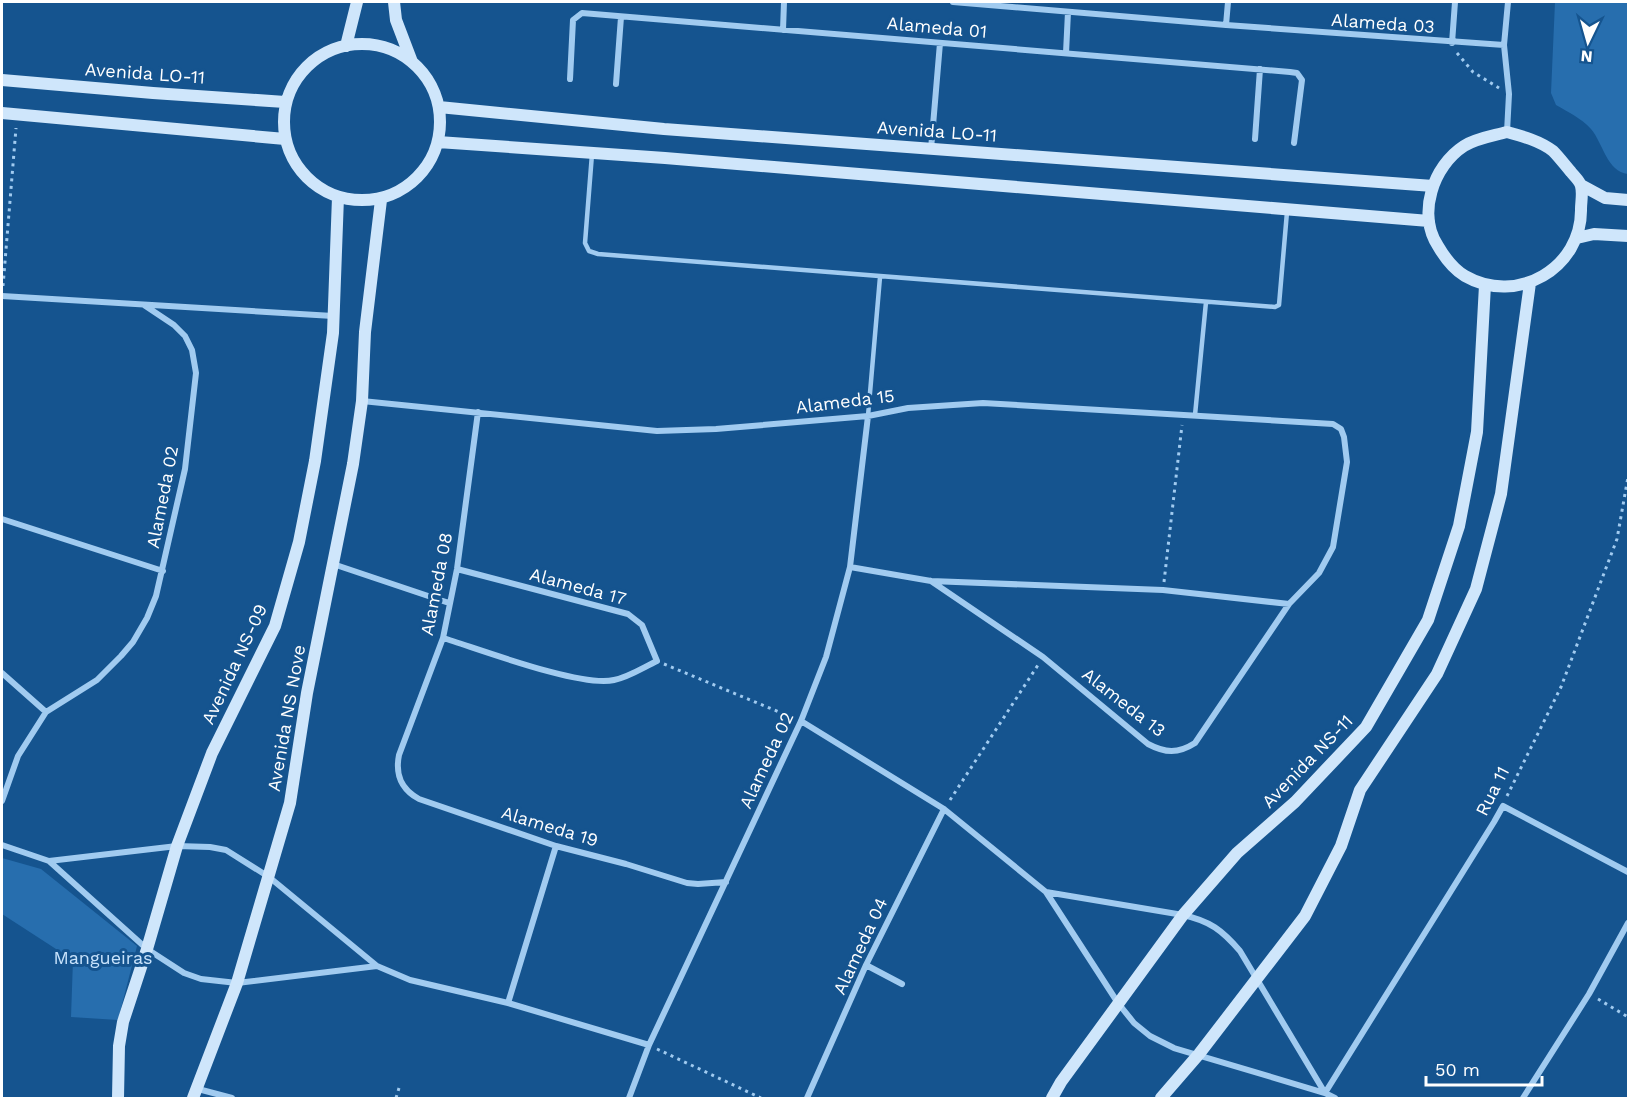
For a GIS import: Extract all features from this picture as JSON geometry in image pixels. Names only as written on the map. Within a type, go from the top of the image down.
[{"type":"street","points":[[346,46],[357,2]]},
{"type":"street","points":[[394,2],[396,20],[412,62],[429,82],[439,106],[441,118],[438,142],[429,164],[414,182],[381,200],[354,200],[338,197],[314,184],[295,164],[285,139],[283,120],[285,102],[294,82],[308,65],[325,53],[346,46],[375,45],[412,62]]},
{"type":"street","points":[[783,30],[784,2]]},
{"type":"street","name":"Alameda 03","points":[[953,2],[1226,26],[1504,45]]},
{"type":"street","points":[[1226,26],[1228,2]]},
{"type":"street","points":[[1452,43],[1455,2]]},
{"type":"street","points":[[1507,132],[1509,94],[1504,45],[1508,2]]},
{"type":"street","points":[[1066,53],[1068,12]]},
{"type":"street","name":"Alameda 01","points":[[570,79],[573,20],[582,13],[1260,69],[1297,73],[1302,80],[1294,143]]},
{"type":"street","points":[[616,84],[621,17]]},
{"type":"street","points":[[931,149],[940,43]]},
{"type":"street","points":[[1255,139],[1260,69]]},
{"type":"street","name":"Avenida LO-11","points":[[2,80],[285,102]]},
{"type":"street","name":"Avenida LO-11","points":[[439,106],[664,129],[1433,186]]},
{"type":"street","points":[[2,113],[285,139]]},
{"type":"street","points":[[1581,185],[1582,219],[1577,237],[1566,257],[1550,273],[1530,283],[1508,287],[1485,285],[1464,276],[1448,261],[1435,242],[1429,221],[1429,203],[1440,170],[1464,146],[1507,132],[1526,137],[1552,151],[1581,185],[1605,198],[1629,200]]},
{"type":"street","points":[[438,142],[592,152],[1429,221]]},
{"type":"street","name":"Avenida NS-09","points":[[118,1098],[119,1046],[123,1022],[177,846],[212,753],[275,626],[299,542],[325,398],[334,316],[338,197]]},
{"type":"street","name":"Avenida NS Nove","points":[[195,1094],[237,983],[290,803],[307,693],[353,464],[362,401],[365,332],[381,200]]},
{"type":"street","points":[[1577,237],[1594,234],[1629,236]]},
{"type":"street","points":[[1161,1098],[1199,1054],[1305,916],[1341,846],[1360,790],[1437,674],[1476,589],[1501,494],[1530,283]]},
{"type":"street","name":"Avenida NS-11","points":[[1052,1098],[1061,1082],[1183,915],[1237,853],[1295,802],[1366,727],[1428,620],[1459,526],[1477,432],[1485,285]]},
{"type":"street","points":[[2,297],[334,316]]},
{"type":"street","name":"Alameda 02","points":[[2,801],[18,756],[46,712],[98,680],[133,642],[147,618],[163,571],[185,469],[196,373],[192,350],[184,336],[174,325],[144,305]]},
{"type":"street","name":"Alameda 15","points":[[362,401],[657,431],[716,429],[868,416],[908,408],[983,403],[1333,424]]},
{"type":"street","name":"Alameda 08","points":[[399,755],[443,638],[457,569],[478,412]]},
{"type":"street","name":"Alameda 02","points":[[629,1098],[649,1045],[801,721],[826,657],[850,567],[868,416]]},
{"type":"street","name":"Alameda 13","points":[[931,580],[1043,657],[1148,744],[1166,752],[1178,752],[1195,743],[1289,604],[1319,573],[1333,547],[1347,462],[1344,437],[1341,429],[1333,424]]},
{"type":"street","points":[[2,519],[163,571]]},
{"type":"street","points":[[333,564],[449,603]]},
{"type":"street","name":"Alameda 13","points":[[850,567],[931,580],[1163,590],[1289,604]]},
{"type":"street","name":"Alameda 17","points":[[457,569],[628,614],[642,625],[657,661]]},
{"type":"street","points":[[443,638],[564,675],[596,681],[615,680],[657,661]]},
{"type":"street","points":[[2,673],[46,712]]},
{"type":"street","points":[[801,721],[944,809],[1046,892],[1118,1003],[1134,1023],[1150,1036],[1174,1048],[1335,1098]]},
{"type":"street","name":"Alameda 19","points":[[399,755],[398,777],[410,794],[419,799],[556,846],[687,883],[726,882]]},
{"type":"street","points":[[1503,806],[1629,872]]},
{"type":"street","name":"Rua 11","points":[[1324,1093],[1503,806]]},
{"type":"street","name":"Alameda 04","points":[[807,1098],[866,965],[944,809]]},
{"type":"street","points":[[2,845],[49,861],[147,949],[184,974],[201,979],[237,983],[376,966]]},
{"type":"street","points":[[49,861],[177,846],[226,850],[269,877],[376,966],[410,980],[508,1003],[649,1045]]},
{"type":"street","points":[[508,1003],[556,846]]},
{"type":"street","points":[[1046,892],[1183,915],[1203,920],[1225,933],[1257,977],[1324,1093]]},
{"type":"street","points":[[1523,1098],[1589,994],[1629,923]]},
{"type":"street","points":[[866,965],[902,984]]},
{"type":"street","points":[[195,1094],[232,1098]]},
{"type":"lane","points":[[592,152],[585,243],[589,251],[598,254],[1275,308],[1279,306],[1288,209]]},
{"type":"lane","points":[[868,416],[880,277]]},
{"type":"lane","points":[[1195,415],[1206,302]]},
{"type":"path","points":[[1452,43],[1458,56],[1473,72],[1509,94]]},
{"type":"path","points":[[2,297],[17,114]]},
{"type":"path","points":[[1163,590],[1183,414]]},
{"type":"path","name":"Rua 11","points":[[1503,806],[1561,687],[1617,539],[1629,477]]},
{"type":"path","points":[[944,809],[1043,657]]},
{"type":"path","points":[[657,661],[801,721]]},
{"type":"path","points":[[1589,994],[1629,1017]]},
{"type":"path","points":[[649,1045],[761,1098]]},
{"type":"path","points":[[396,1098],[399,1088]]},
{"type":"green space","points":[[1555,2],[1628,2],[1628,174],[1621,172],[1610,163],[1587,125],[1556,105],[1551,93]]},
{"type":"green space","name":"Mangueiras","points":[[2,858],[41,869],[137,946],[118,1020],[71,1017],[73,960],[2,914]]}]
